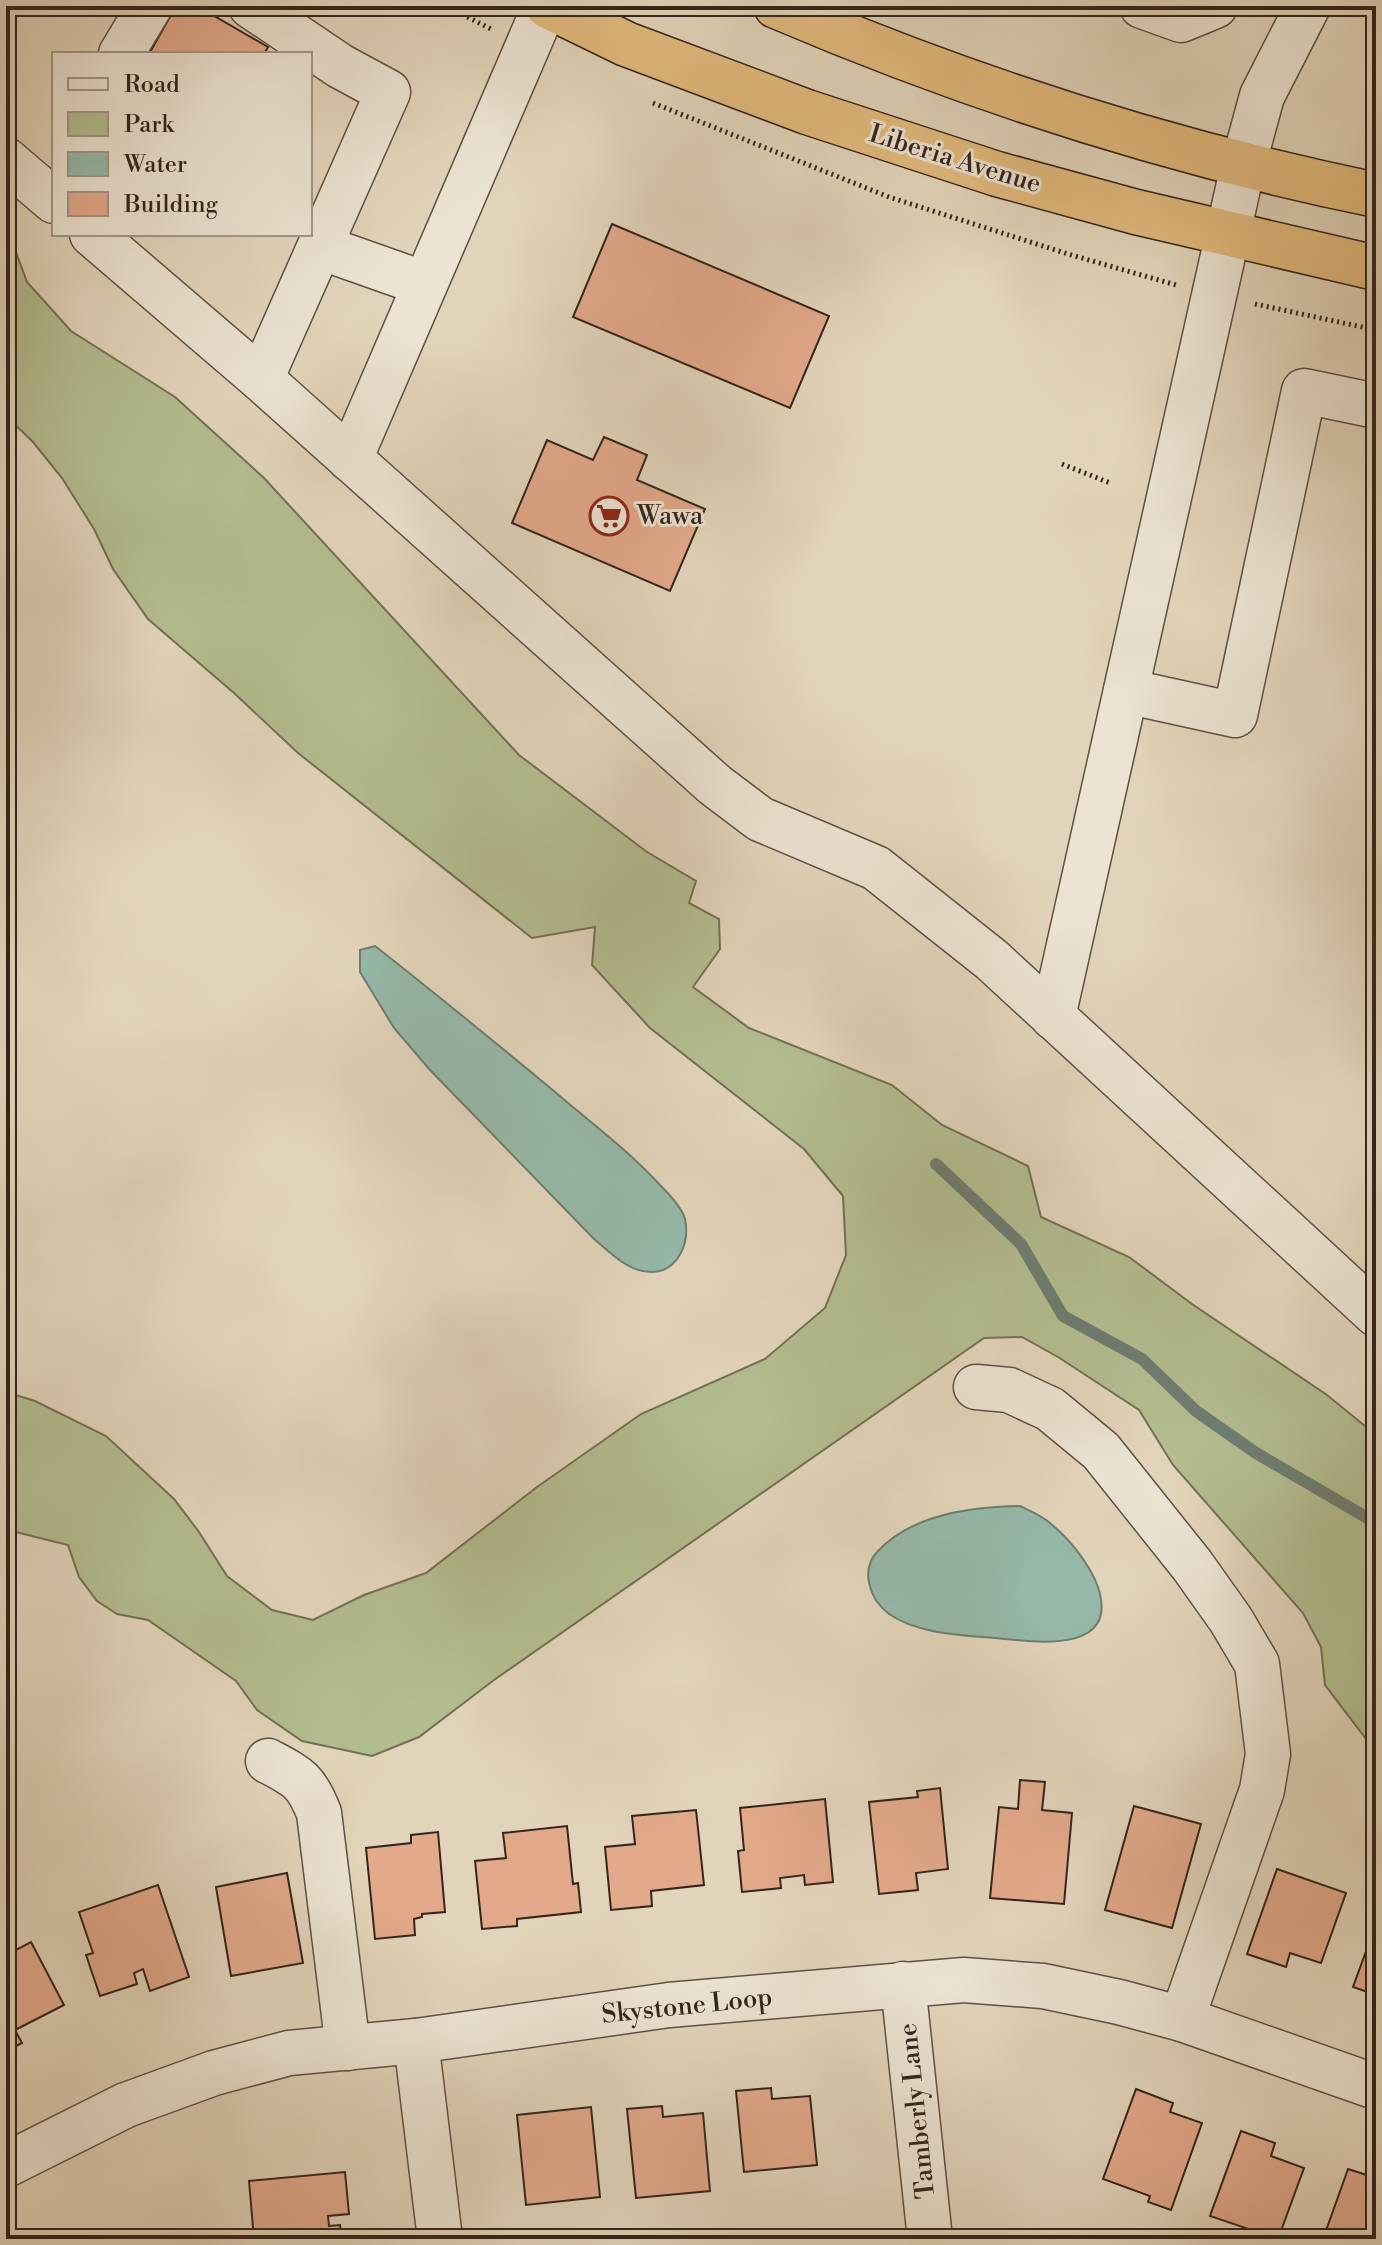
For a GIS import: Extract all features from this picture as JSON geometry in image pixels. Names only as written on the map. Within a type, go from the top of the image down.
[{"type":"highway","name":"Liberia Avenue","points":[[547,6],[626,44],[807,112],[997,174],[1136,212],[1376,268]]},
{"type":"highway","points":[[776,6],[1021,99],[1243,166],[1376,195]]},
{"type":"street","points":[[122,52],[150,6]]},
{"type":"street","points":[[251,6],[340,66],[388,92],[261,379]]},
{"type":"street","points":[[350,459],[547,6]]},
{"type":"street","points":[[1142,6],[1181,20],[1215,6]]},
{"type":"street","points":[[1053,1017],[1243,166],[1262,96],[1308,6]]},
{"type":"street","points":[[6,160],[52,199]]},
{"type":"street","points":[[94,236],[261,379],[715,785],[760,819],[876,868],[992,960],[1376,1314]]},
{"type":"street","points":[[320,247],[425,284]]},
{"type":"street","points":[[1126,691],[1235,715],[1304,391],[1376,406]]},
{"type":"street","points":[[976,1387],[1009,1390],[1050,1409],[1101,1451],[1192,1565],[1231,1620],[1257,1664],[1268,1754],[1262,1790],[1182,2019]]},
{"type":"street","points":[[268,1761],[295,1776],[310,1789],[319,1813],[348,2048]]},
{"type":"street","name":"Skystone Loop","points":[[6,2165],[126,2105],[214,2073],[289,2053],[416,2041],[669,2005],[964,1980],[1043,1986],[1182,2019],[1376,2087]]},
{"type":"street","name":"Tamberly Lane","points":[[903,1984],[930,2239]]},
{"type":"street","points":[[416,2041],[440,2239]]},
{"type":"path","points":[[446,6],[470,19]]},
{"type":"path","points":[[647,100],[889,197],[1150,279]]},
{"type":"path","points":[[1301,315],[1376,330]]},
{"type":"path","points":[[1062,464],[1110,483]]},
{"type":"green space","points":[[6,225],[27,282],[71,331],[175,397],[264,478],[519,755],[647,852],[696,881],[689,903],[719,919],[720,949],[693,987],[749,1028],[892,1085],[942,1125],[1028,1166],[1041,1217],[1129,1257],[1192,1304],[1327,1395],[1376,1435],[1376,1752],[1325,1685],[1321,1647],[1303,1613],[1173,1465],[1139,1410],[1022,1337],[984,1338],[494,1680],[419,1737],[372,1756],[302,1741],[257,1710],[236,1681],[148,1620],[117,1614],[97,1601],[79,1577],[68,1545],[16,1532],[6,1524],[6,1392],[35,1401],[106,1436],[174,1499],[227,1576],[272,1610],[313,1620],[364,1595],[426,1573],[537,1487],[641,1414],[765,1359],[825,1308],[846,1255],[843,1196],[804,1149],[650,1028],[592,965],[595,927],[532,938],[298,753],[148,619],[113,569],[94,529],[62,478],[33,442],[6,416]]},
{"type":"water","points":[[375,946],[609,1137],[663,1188],[685,1219],[684,1246],[675,1262],[660,1271],[651,1272],[635,1269],[613,1255],[430,1070],[394,1028],[360,972],[360,950]]},
{"type":"water","points":[[1020,1506],[1058,1530],[1090,1570],[1098,1587],[1102,1609],[1097,1624],[1086,1634],[1051,1642],[940,1632],[900,1621],[876,1600],[869,1584],[869,1566],[872,1558],[892,1538],[908,1528],[944,1515],[982,1508]]},
{"type":"building","points":[[176,6],[197,6],[268,47],[265,52],[150,52]]},
{"type":"building","points":[[612,224],[829,316],[790,408],[573,317]]},
{"type":"building","name":"Wawa","points":[[604,437],[647,455],[637,480],[705,509],[670,591],[512,523],[547,440],[593,460]]},
{"type":"building","points":[[1020,1780],[1045,1782],[1042,1810],[1072,1813],[1064,1904],[990,1898],[999,1807],[1018,1809]]},
{"type":"building","points":[[940,1788],[948,1869],[916,1873],[918,1890],[879,1894],[869,1802],[918,1797],[917,1791]]},
{"type":"building","points":[[825,1799],[833,1882],[805,1885],[804,1875],[780,1878],[781,1888],[742,1892],[738,1851],[744,1850],[740,1808]]},
{"type":"building","points":[[1134,1806],[1201,1824],[1172,1928],[1105,1910]]},
{"type":"building","points":[[696,1810],[704,1885],[651,1891],[652,1906],[611,1910],[605,1847],[635,1844],[632,1816]]},
{"type":"building","points":[[567,1826],[573,1884],[578,1883],[581,1912],[517,1919],[517,1926],[482,1929],[475,1861],[506,1858],[503,1833]]},
{"type":"building","points":[[438,1832],[445,1912],[422,1914],[422,1917],[414,1919],[415,1935],[375,1939],[366,1848],[411,1843],[411,1835]]},
{"type":"building","points":[[1277,1869],[1346,1893],[1321,1963],[1290,1953],[1286,1967],[1247,1954]]},
{"type":"building","points":[[287,1873],[303,1963],[231,1976],[216,1887]]},
{"type":"building","points":[[158,1885],[189,1977],[150,1991],[143,1969],[134,1973],[137,1984],[100,1996],[86,1955],[93,1953],[79,1912]]},
{"type":"building","points":[[1376,1924],[1376,1995],[1353,1987]]},
{"type":"building","points":[[31,1942],[64,2005],[15,2030],[22,2043],[6,2051],[6,1955]]},
{"type":"building","points":[[771,2088],[772,2099],[810,2096],[817,2165],[744,2172],[736,2091]]},
{"type":"building","points":[[1136,2089],[1173,2103],[1170,2112],[1202,2123],[1171,2210],[1148,2202],[1150,2196],[1103,2179]]},
{"type":"building","points":[[662,2106],[663,2117],[703,2113],[710,2191],[636,2198],[627,2109]]},
{"type":"building","points":[[591,2107],[600,2197],[526,2205],[517,2115]]},
{"type":"building","points":[[1241,2131],[1275,2143],[1271,2156],[1304,2168],[1278,2239],[1210,2216]]},
{"type":"building","points":[[1348,2169],[1376,2178],[1376,2239],[1323,2239]]},
{"type":"building","points":[[345,2172],[349,2214],[328,2216],[329,2226],[340,2225],[342,2239],[254,2239],[249,2181]]},
{"type":"waterway","points":[[936,1164],[1021,1244],[1063,1316],[1142,1359],[1196,1411],[1256,1453],[1376,1523]]},
{"type":"place","name":"Wawa","points":[[609,516]]}]
